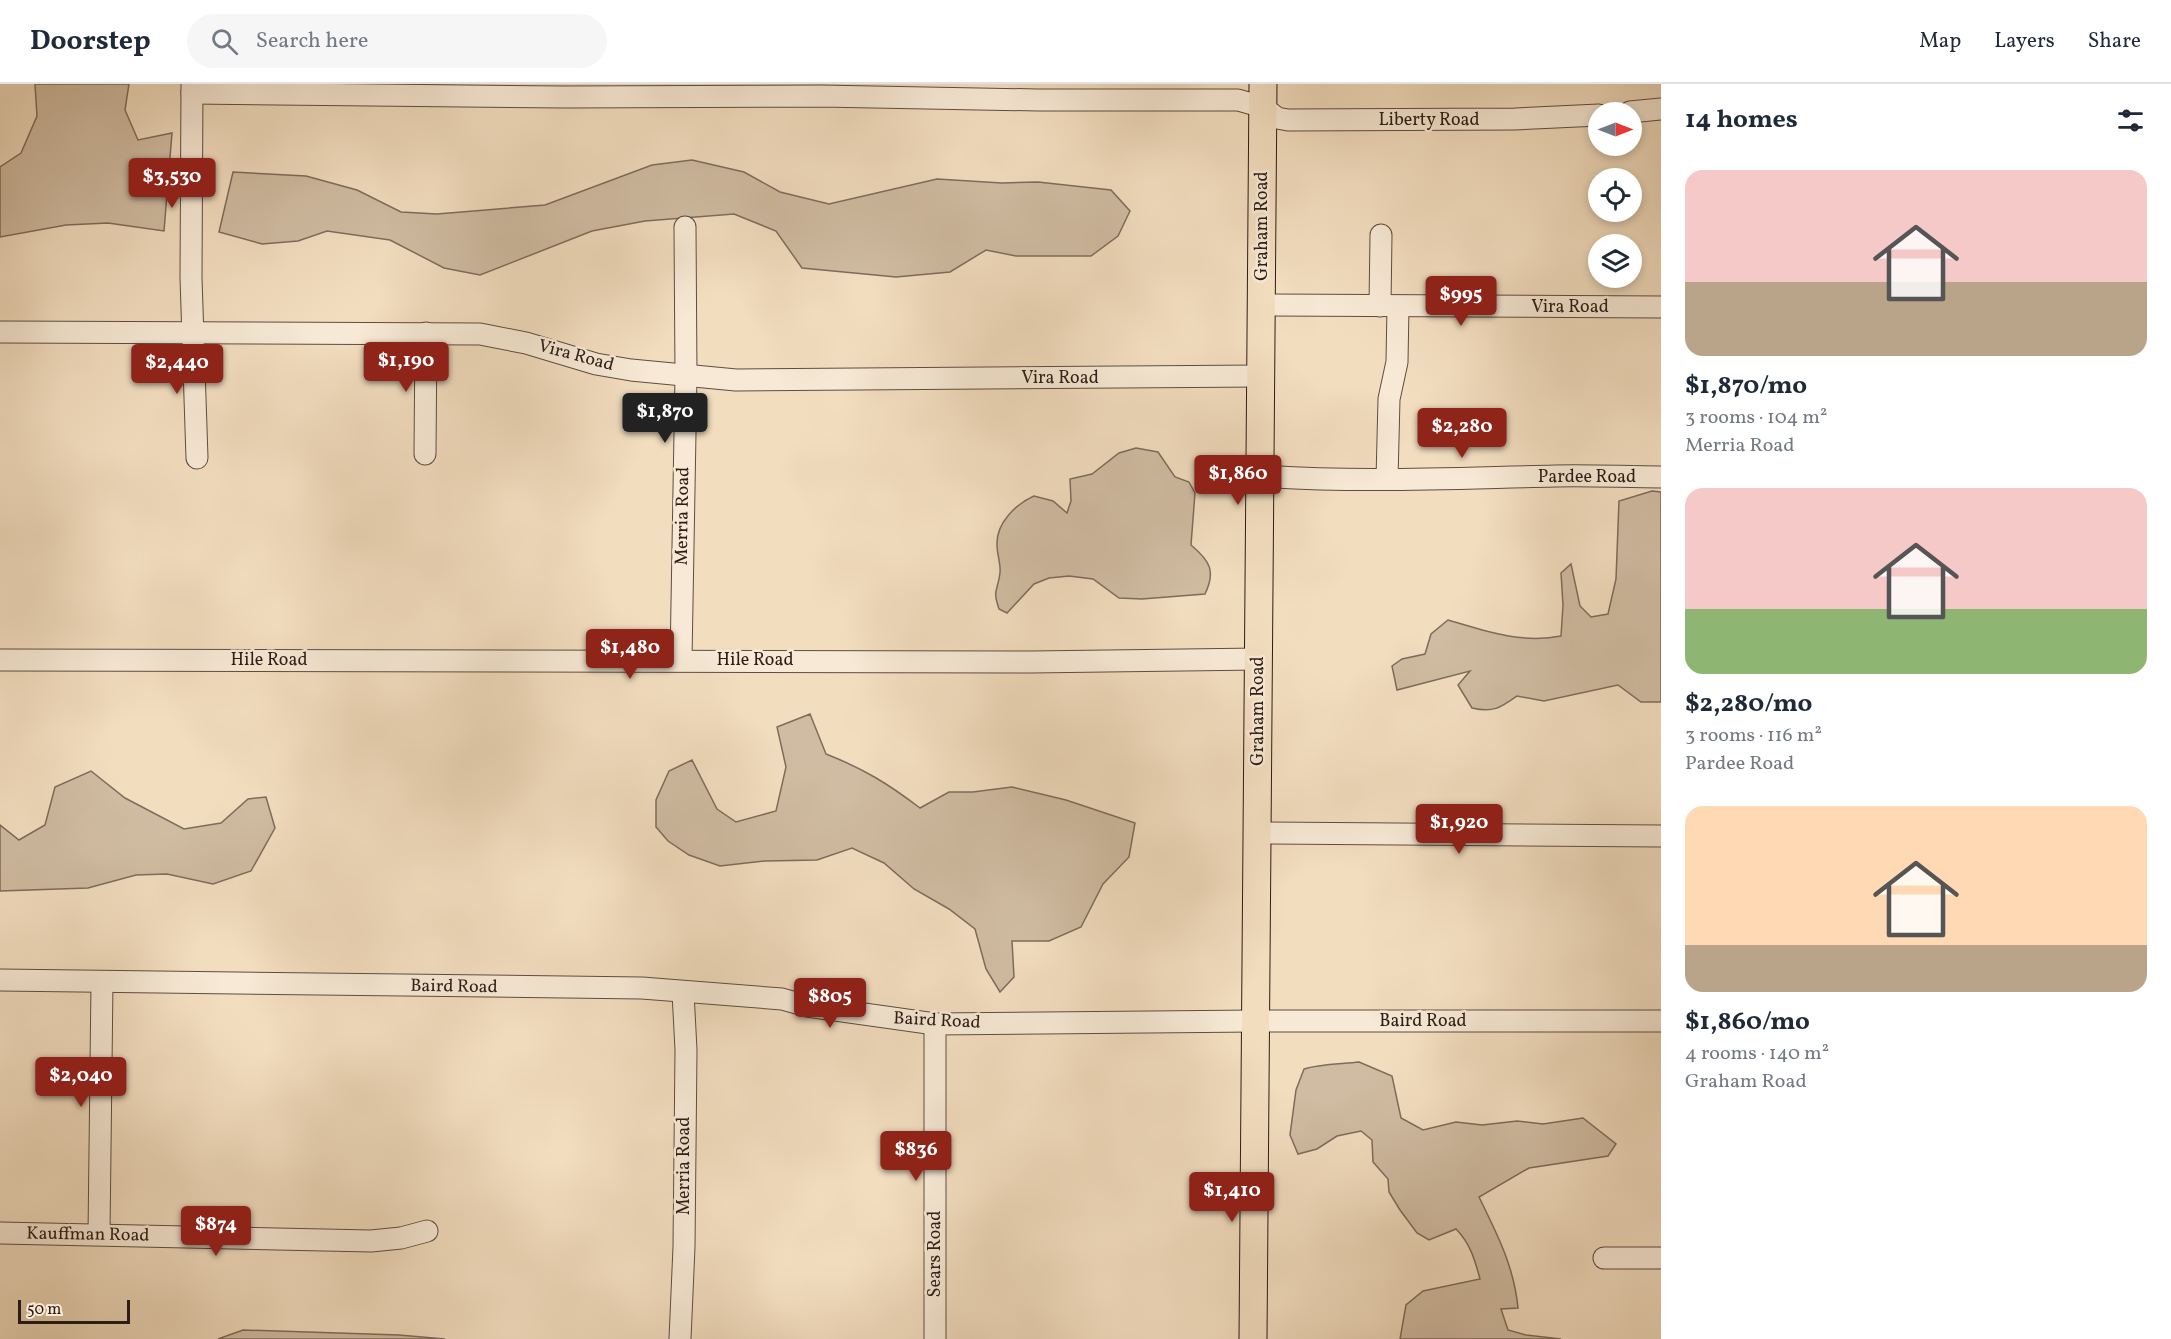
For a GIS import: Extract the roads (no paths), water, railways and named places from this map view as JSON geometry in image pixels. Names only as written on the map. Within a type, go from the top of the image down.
[{"type":"main road","name":"Graham Road","points":[[1253,1339],[1263,95]]},
{"type":"street","name":"Liberty Road","points":[[192,88],[565,97],[1106,92],[1238,100],[1263,95],[1277,118],[1317,120],[1515,119],[1588,116]]},
{"type":"street","points":[[192,88],[191,278],[197,458]]},
{"type":"street","points":[[1642,111],[1661,109]]},
{"type":"street","name":"Merria Road","points":[[681,660],[686,227]]},
{"type":"street","points":[[1381,235],[1397,362],[1389,399],[1387,479]]},
{"type":"street","name":"Vira Road","points":[[1262,305],[1661,307]]},
{"type":"street","name":"Vira Road","points":[[0,332],[480,334],[503,338],[596,364],[736,380],[1261,376]]},
{"type":"street","points":[[425,454],[426,333]]},
{"type":"street","name":"Pardee Road","points":[[1261,476],[1313,479],[1661,477]]},
{"type":"street","name":"Hile Road","points":[[0,660],[1031,662],[1259,659]]},
{"type":"street","points":[[1257,833],[1661,836]]},
{"type":"street","name":"Baird Road","points":[[0,980],[642,988],[782,999],[807,1006],[935,1024],[1661,1021]]},
{"type":"street","points":[[99,1234],[102,982]]},
{"type":"street","name":"Merria Road","points":[[680,1339],[684,1247],[686,1050],[683,992]]},
{"type":"street","name":"Sears Road","points":[[935,1024],[935,1339]]},
{"type":"street","name":"Kauffman Road","points":[[0,1233],[371,1240],[401,1238],[427,1231]]},
{"type":"street","points":[[1604,1258],[1661,1258]]}]
